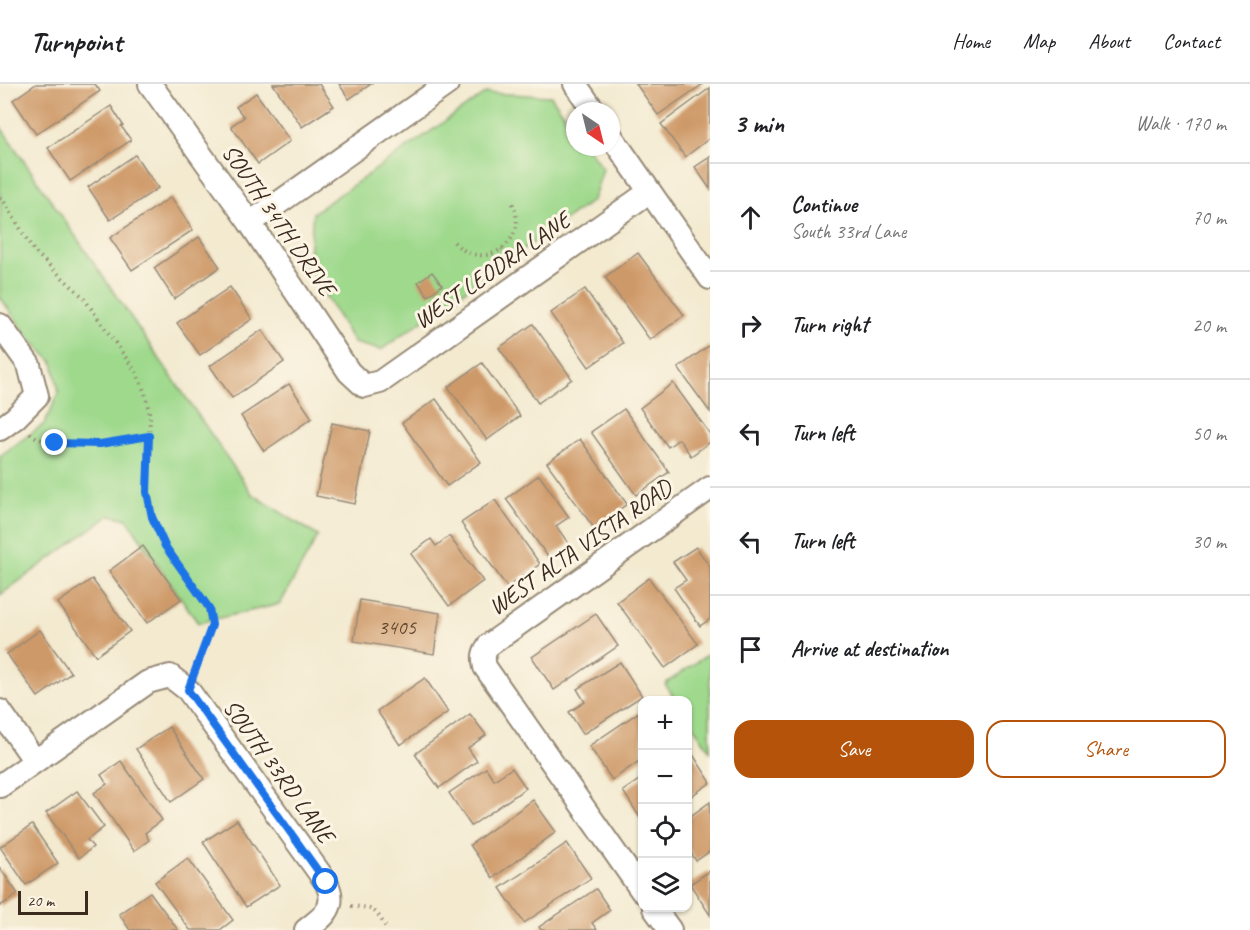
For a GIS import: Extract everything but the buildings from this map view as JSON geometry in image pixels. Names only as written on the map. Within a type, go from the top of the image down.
[{"type":"street","name":"SOUTH 34TH DRIVE","points":[[150,84],[250,223],[349,372],[363,386]]},
{"type":"street","points":[[250,223],[447,84]]},
{"type":"street","points":[[575,84],[588,102]]},
{"type":"street","points":[[620,149],[710,278]]},
{"type":"street","name":"WEST LEODRA LANE","points":[[363,386],[380,382],[649,192]]},
{"type":"street","points":[[0,325],[29,365],[38,396],[8,423]]},
{"type":"street","name":"WEST ALTA VISTA ROAD","points":[[638,885],[485,667],[484,652],[489,645],[710,488]]},
{"type":"street","name":"SOUTH 33RD LANE","points":[[35,761],[148,682],[170,676],[188,690],[326,882],[331,892],[331,904]]},
{"type":"street","points":[[0,711],[35,761],[0,786]]},
{"type":"street","points":[[306,930],[324,914],[331,904]]},
{"type":"street","points":[[657,912],[670,930]]},
{"type":"path","points":[[0,198],[34,251],[83,297],[136,372],[145,393],[150,416],[147,492],[152,517],[165,546],[209,608],[212,625],[188,690]]},
{"type":"path","points":[[454,242],[465,251],[480,256],[502,248],[511,239],[516,226],[511,201]]},
{"type":"path","points":[[502,248],[509,257]]},
{"type":"path","points":[[8,423],[36,438],[55,443],[100,444],[149,436]]},
{"type":"path","points":[[331,904],[370,908],[376,911],[387,930]]},
{"type":"green space","points":[[486,93],[551,96],[566,117],[566,156],[594,156],[603,169],[593,200],[381,350],[354,343],[308,267],[313,213]]},
{"type":"green space","points":[[0,126],[252,494],[318,536],[280,604],[198,623],[127,519],[110,515],[0,595],[0,456],[44,424],[59,393],[53,362],[29,338],[0,297]]},
{"type":"green space","points":[[710,653],[710,751],[692,724],[692,696],[673,696],[665,684]]},
{"type":"route","points":[[55,443],[100,444],[149,436],[147,492],[152,517],[165,546],[209,608],[212,625],[188,690],[326,882]]}]
